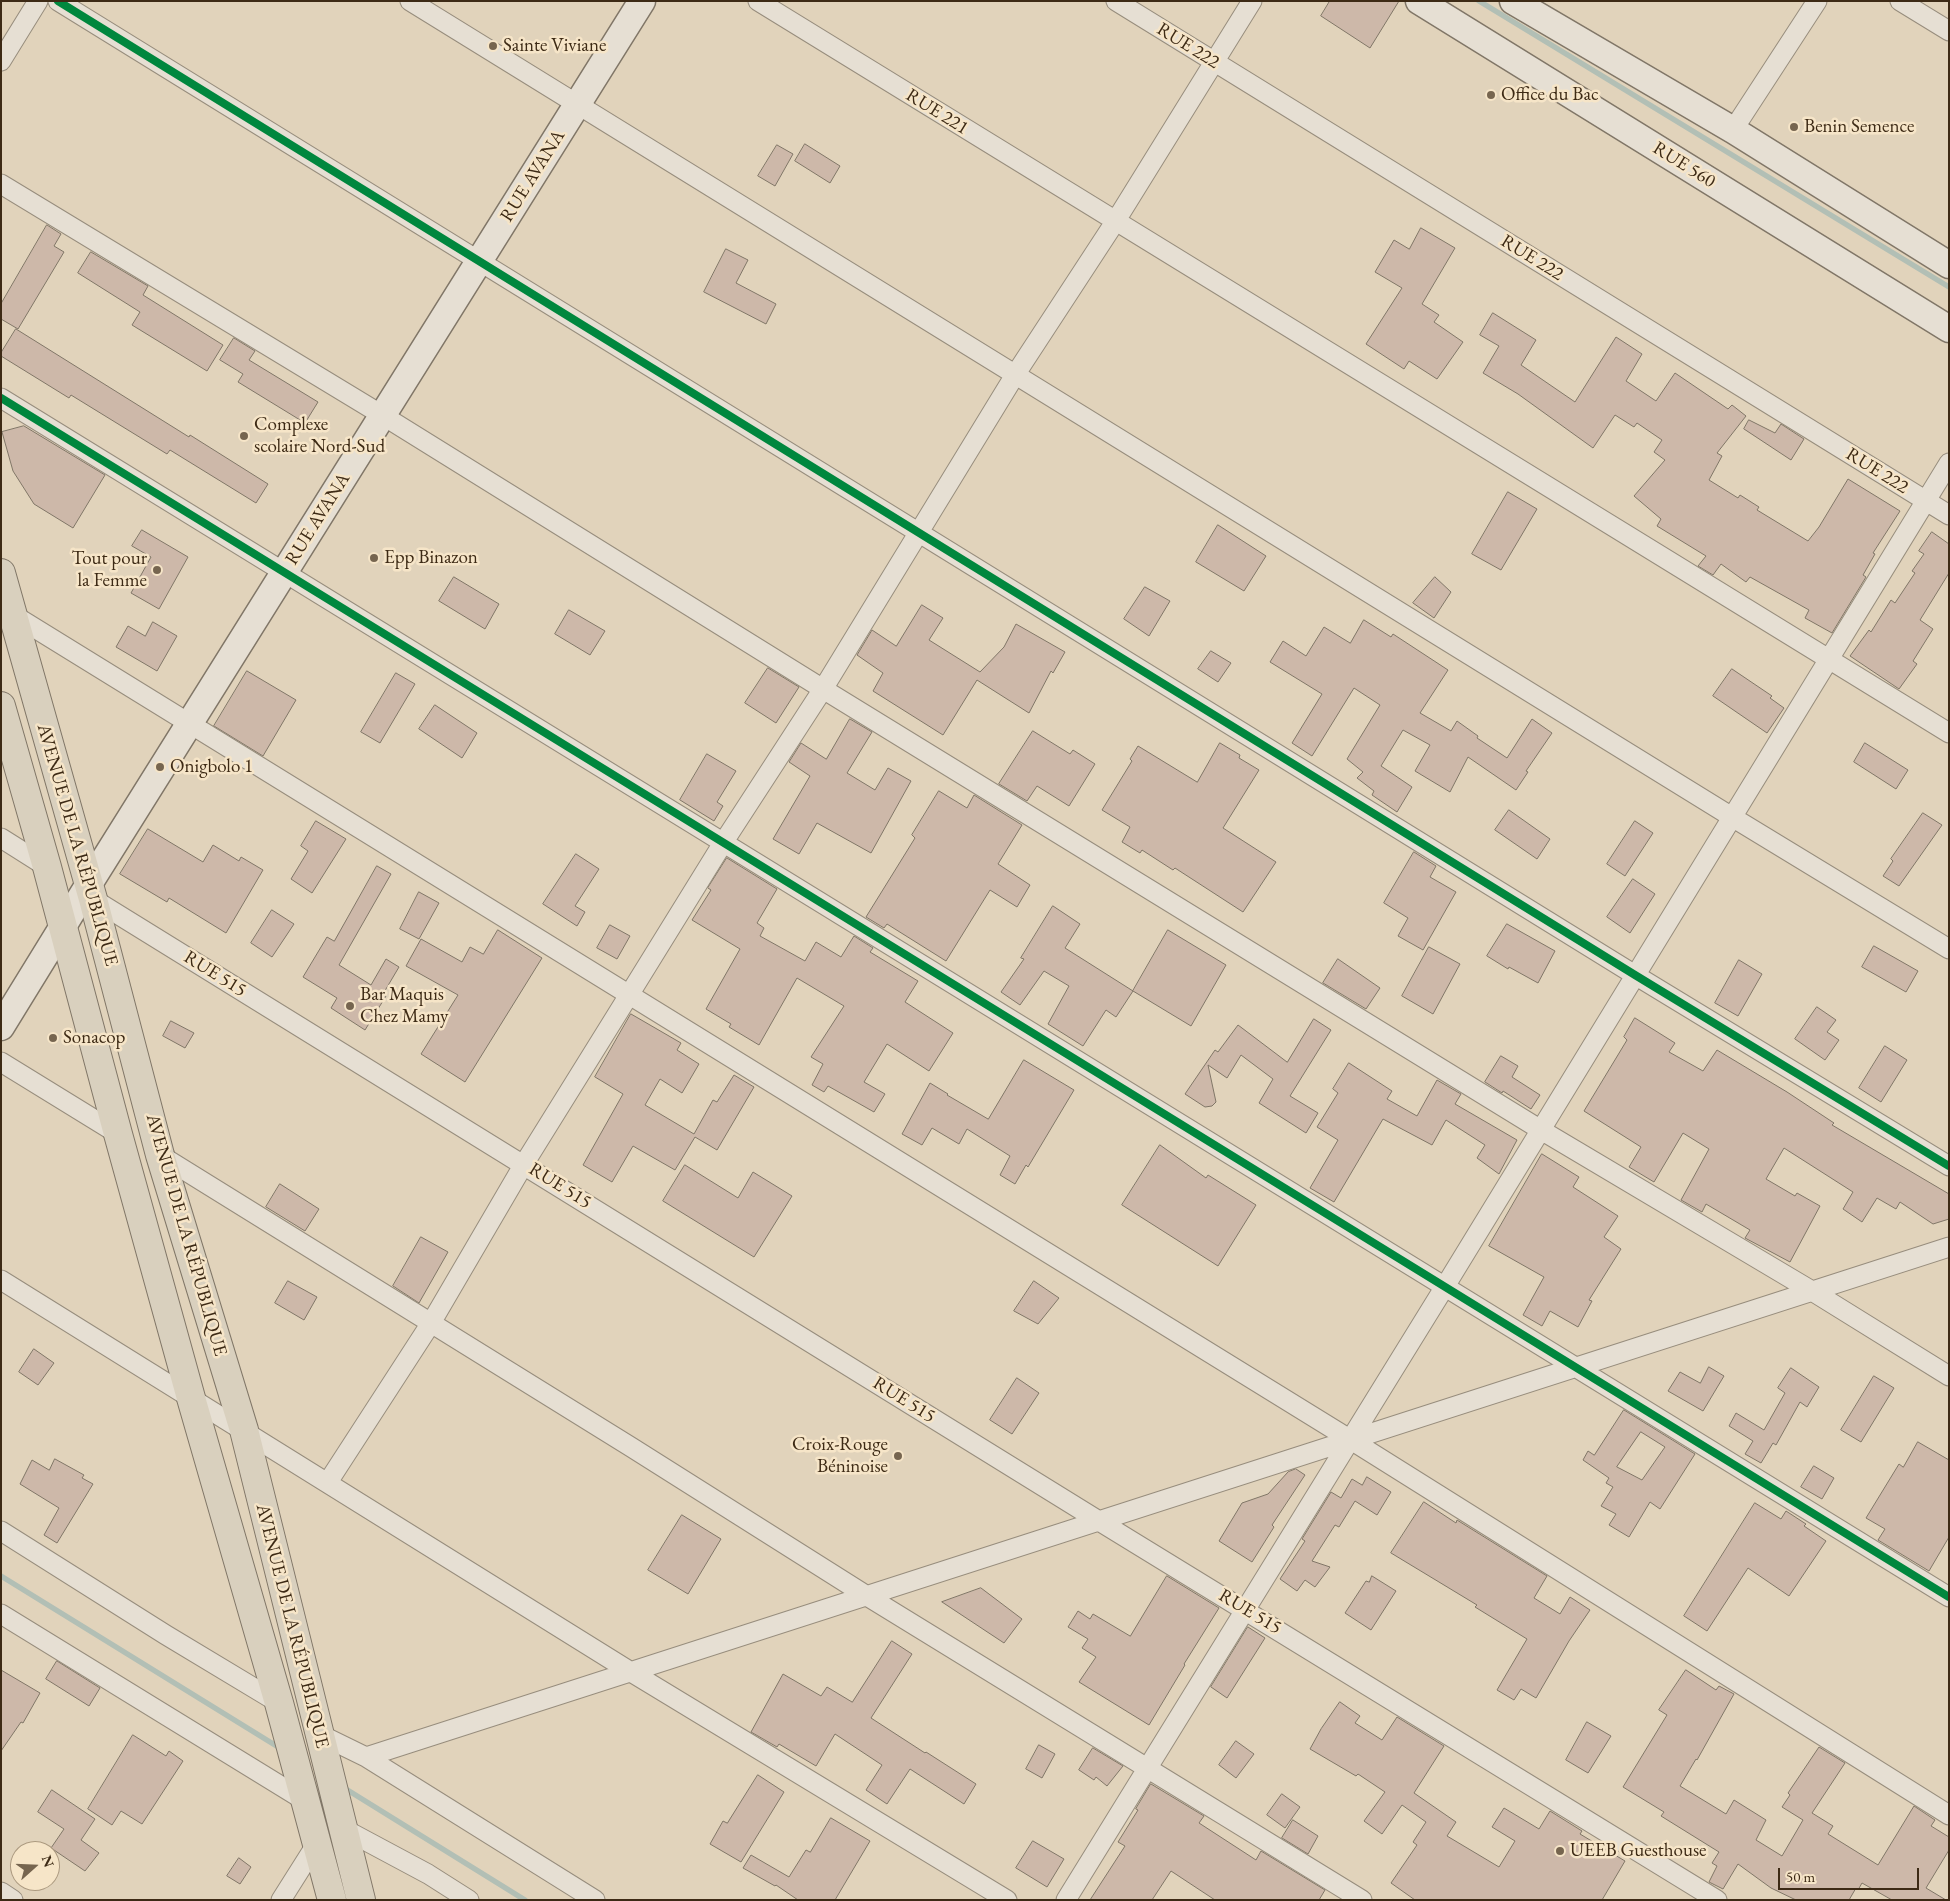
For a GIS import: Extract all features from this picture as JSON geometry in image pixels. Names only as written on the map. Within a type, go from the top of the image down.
[{"type":"main road","name":"RUE AVANA","points":[[1,1027],[63,927],[91,891],[189,724],[642,1]]},
{"type":"main road","name":"RUE 560","points":[[1418,1],[1949,329]]},
{"type":"main road","points":[[1513,1],[1733,130],[1949,265]]},
{"type":"main road","name":"AVENUE DE LA RÉPUBLIQUE","points":[[1,573],[91,891],[160,1155],[244,1430],[361,1900]]},
{"type":"main road","name":"AVENUE DE LA RÉPUBLIQUE","points":[[1,706],[47,867],[191,1398],[307,1802],[332,1900]]},
{"type":"street","points":[[1,61],[38,1]]},
{"type":"street","points":[[58,1],[1635,975],[1949,1166]]},
{"type":"street","points":[[410,1],[1732,817],[1949,948]]},
{"type":"street","name":"RUE 221","points":[[758,1],[1949,734]]},
{"type":"street","name":"RUE 222","points":[[1116,1],[1949,515]]},
{"type":"street","points":[[328,1482],[432,1323],[524,1164],[723,843],[823,689],[920,533],[1015,374],[1115,222],[1252,1]]},
{"type":"street","points":[[1733,130],[1817,1]]},
{"type":"street","points":[[1900,1],[1949,31]]},
{"type":"street","points":[[1,184],[382,415],[823,689],[1541,1130],[1812,1291],[1949,1376]]},
{"type":"street","points":[[1,398],[1444,1288],[1577,1367],[1949,1597]]},
{"type":"street","points":[[1066,1900],[1351,1440],[1949,463]]},
{"type":"street","points":[[12,614],[1351,1440],[1949,1815]]},
{"type":"street","points":[[1,838],[47,867]]},
{"type":"street","name":"RUE 515","points":[[91,891],[524,1164],[1099,1521],[1717,1900]]},
{"type":"street","points":[[1,1062],[118,1134]]},
{"type":"street","points":[[160,1155],[432,1323],[866,1596],[1148,1767],[1362,1900]]},
{"type":"street","points":[[366,1757],[1949,1247]]},
{"type":"street","points":[[1,1280],[631,1672],[1006,1900]]},
{"type":"street","points":[[1,1531],[158,1630],[279,1703]]},
{"type":"street","points":[[1,1614],[307,1802]]},
{"type":"street","points":[[320,1734],[366,1757],[595,1900]]},
{"type":"street","points":[[342,1828],[428,1874],[469,1900]]},
{"type":"street","points":[[281,1900],[317,1843]]},
{"type":"street","points":[[1,1892],[13,1900]]},
{"type":"building","points":[[1330,1],[1399,1],[1370,48],[1321,16]]},
{"type":"building","points":[[805,144],[840,166],[830,183],[795,161]]},
{"type":"building","points":[[777,145],[793,154],[775,186],[758,176]]},
{"type":"building","points":[[47,225],[61,234],[54,246],[64,252],[18,329],[1,319],[1,304]]},
{"type":"building","points":[[1421,228],[1455,248],[1422,304],[1439,315],[1434,322],[1463,342],[1437,379],[1409,361],[1404,369],[1366,344],[1402,288],[1375,272],[1394,240],[1409,249]]},
{"type":"building","points":[[726,249],[748,260],[736,283],[776,304],[766,324],[704,292]]},
{"type":"building","points":[[91,252],[148,286],[143,295],[223,345],[207,371],[132,325],[140,312],[78,273]]},
{"type":"building","points":[[1493,313],[1536,340],[1521,365],[1575,402],[1616,337],[1642,354],[1626,381],[1656,401],[1675,373],[1728,409],[1732,405],[1746,416],[1717,453],[1722,456],[1709,480],[1738,498],[1740,495],[1759,507],[1757,510],[1808,541],[1819,527],[1848,479],[1900,511],[1873,553],[1875,554],[1863,575],[1866,577],[1832,633],[1805,618],[1809,610],[1750,577],[1746,582],[1721,564],[1713,575],[1698,566],[1706,556],[1657,526],[1661,519],[1634,496],[1665,460],[1654,452],[1662,440],[1637,423],[1634,427],[1615,415],[1593,448],[1518,394],[1483,373],[1499,346],[1480,335]]},
{"type":"building","points":[[16,329],[268,484],[256,503],[170,450],[167,454],[71,395],[69,398],[1,356]]},
{"type":"building","points":[[234,338],[255,351],[249,360],[318,402],[305,423],[238,382],[243,374],[220,360]]},
{"type":"building","points":[[1749,420],[1775,433],[1781,424],[1804,439],[1791,460],[1744,429]]},
{"type":"building","points":[[24,426],[105,475],[73,528],[34,504],[13,471],[2,432]]},
{"type":"building","points":[[1508,492],[1537,509],[1501,570],[1472,554]]},
{"type":"building","points":[[1218,525],[1266,556],[1244,591],[1196,562]]},
{"type":"building","points":[[142,530],[188,557],[159,609],[131,593],[151,557],[132,546]]},
{"type":"building","points":[[1932,532],[1949,544],[1949,573],[1920,620],[1933,629],[1913,661],[1917,664],[1899,689],[1850,656],[1869,630],[1871,632],[1891,600],[1895,603],[1915,573],[1912,571],[1924,554],[1919,551]]},
{"type":"building","points":[[454,577],[499,604],[485,629],[439,601]]},
{"type":"building","points":[[1435,577],[1451,592],[1434,618],[1413,603]]},
{"type":"building","points":[[1145,587],[1170,601],[1149,636],[1124,619]]},
{"type":"building","points":[[922,605],[943,618],[929,640],[980,672],[1004,647],[1016,624],[1065,652],[1053,673],[1051,671],[1029,713],[977,680],[943,735],[873,691],[883,673],[857,655],[872,630],[896,646]]},
{"type":"building","points":[[569,610],[605,631],[590,655],[555,634]]},
{"type":"building","points":[[1364,620],[1391,637],[1393,634],[1448,670],[1420,713],[1451,731],[1457,721],[1478,736],[1477,738],[1507,758],[1532,719],[1552,733],[1526,771],[1528,772],[1516,790],[1468,757],[1450,792],[1415,771],[1430,745],[1403,730],[1381,766],[1412,787],[1397,812],[1372,795],[1374,791],[1357,778],[1363,772],[1347,759],[1380,705],[1354,688],[1312,756],[1292,743],[1322,694],[1270,662],[1283,641],[1306,656],[1324,627],[1350,643]]},
{"type":"building","points":[[153,622],[177,636],[157,671],[116,647],[128,626],[145,636]]},
{"type":"building","points":[[1211,651],[1231,663],[1218,682],[1198,669]]},
{"type":"building","points":[[768,668],[799,687],[776,723],[745,703]]},
{"type":"building","points":[[1732,669],[1772,696],[1770,698],[1784,708],[1767,733],[1713,696]]},
{"type":"building","points":[[247,671],[296,700],[263,756],[214,726]]},
{"type":"building","points":[[396,673],[415,684],[380,743],[361,732]]},
{"type":"building","points":[[435,705],[477,733],[462,758],[419,729]]},
{"type":"building","points":[[850,719],[872,732],[847,773],[875,790],[888,768],[911,781],[871,853],[817,823],[799,854],[773,839],[810,776],[789,762],[801,743],[826,759]]},
{"type":"building","points":[[1033,731],[1070,754],[1073,750],[1095,764],[1069,806],[1037,786],[1027,801],[999,784]]},
{"type":"building","points":[[1220,743],[1240,755],[1239,758],[1259,770],[1223,828],[1276,862],[1243,912],[1175,868],[1173,870],[1142,850],[1140,853],[1122,842],[1130,827],[1102,810],[1132,761],[1130,759],[1138,746],[1197,782]]},
{"type":"building","points":[[1865,743],[1908,770],[1896,789],[1854,762]]},
{"type":"building","points":[[707,754],[736,771],[717,802],[723,806],[714,821],[680,800]]},
{"type":"building","points":[[939,791],[967,808],[974,795],[1022,825],[998,864],[1030,885],[1017,907],[990,890],[946,961],[887,924],[884,928],[866,917],[915,838],[912,835]]},
{"type":"building","points":[[1509,810],[1550,839],[1537,859],[1495,830]]},
{"type":"building","points":[[1923,813],[1942,825],[1899,886],[1883,876],[1893,861],[1891,859]]},
{"type":"building","points":[[316,821],[346,839],[312,893],[291,879],[308,851],[301,846]]},
{"type":"building","points":[[1635,821],[1653,833],[1625,876],[1607,864]]},
{"type":"building","points":[[148,829],[203,862],[213,845],[239,861],[241,857],[263,870],[226,933],[169,898],[167,902],[120,874]]},
{"type":"building","points":[[1414,852],[1436,866],[1430,877],[1456,892],[1423,950],[1398,936],[1408,918],[1384,903]]},
{"type":"building","points":[[576,854],[599,869],[575,906],[585,912],[577,926],[543,904]]},
{"type":"building","points":[[727,858],[777,889],[757,923],[764,928],[760,936],[805,961],[816,942],[841,957],[854,936],[873,948],[870,952],[918,981],[905,1002],[953,1033],[929,1071],[887,1044],[864,1082],[885,1094],[874,1112],[828,1086],[824,1092],[812,1085],[823,1064],[811,1057],[844,1006],[797,978],[759,1045],[729,1027],[731,1024],[706,1009],[740,949],[692,920],[711,890],[708,888]]},
{"type":"building","points":[[377,866],[391,874],[339,965],[371,985],[386,959],[399,967],[383,994],[386,996],[365,1030],[331,1008],[337,998],[303,977],[327,937],[334,941]]},
{"type":"building","points":[[1633,879],[1655,894],[1630,933],[1607,917]]},
{"type":"building","points":[[419,892],[439,903],[419,939],[400,929]]},
{"type":"building","points":[[1053,906],[1080,924],[1065,948],[1133,991],[1116,1017],[1106,1010],[1083,1046],[1048,1024],[1069,986],[1044,971],[1020,1005],[1001,992],[1024,959],[1021,958]]},
{"type":"building","points":[[272,910],[294,924],[272,957],[251,943]]},
{"type":"building","points":[[1507,924],[1555,951],[1538,983],[1509,967],[1508,969],[1487,956]]},
{"type":"building","points":[[610,925],[630,936],[617,959],[597,948]]},
{"type":"building","points":[[498,930],[542,958],[465,1082],[421,1054],[458,995],[406,966],[421,939],[462,962],[470,947],[483,954]]},
{"type":"building","points":[[1168,930],[1226,965],[1191,1026],[1133,991]]},
{"type":"building","points":[[1874,946],[1918,971],[1906,992],[1862,967]]},
{"type":"building","points":[[1429,947],[1460,964],[1433,1014],[1402,996]]},
{"type":"building","points":[[1338,959],[1380,988],[1366,1009],[1323,983]]},
{"type":"building","points":[[1739,960],[1762,974],[1738,1016],[1715,1003]]},
{"type":"building","points":[[1817,1007],[1836,1020],[1827,1032],[1839,1040],[1825,1060],[1795,1039]]},
{"type":"building","points":[[631,1014],[681,1043],[677,1050],[699,1064],[682,1093],[660,1079],[645,1105],[694,1134],[713,1100],[717,1102],[734,1075],[754,1087],[717,1150],[695,1137],[675,1170],[633,1146],[612,1182],[583,1165],[623,1094],[595,1077]]},
{"type":"building","points":[[1635,1018],[1675,1043],[1669,1052],[1703,1071],[1717,1050],[1787,1092],[1834,1123],[1832,1125],[1949,1194],[1949,1219],[1933,1224],[1900,1202],[1896,1209],[1877,1198],[1862,1222],[1843,1209],[1853,1192],[1784,1148],[1766,1179],[1795,1196],[1797,1193],[1820,1206],[1790,1262],[1745,1238],[1750,1230],[1706,1204],[1702,1212],[1681,1200],[1709,1149],[1683,1133],[1654,1182],[1629,1167],[1641,1147],[1584,1111],[1627,1040],[1624,1037]]},
{"type":"building","points":[[1314,1019],[1331,1030],[1290,1096],[1318,1113],[1306,1133],[1259,1103],[1273,1079],[1241,1055],[1227,1078],[1208,1065],[1216,1102],[1212,1106],[1205,1107],[1185,1094],[1215,1050],[1218,1052],[1238,1025],[1287,1062]]},
{"type":"building","points":[[171,1021],[194,1033],[185,1048],[163,1036]]},
{"type":"building","points":[[1885,1046],[1907,1060],[1881,1102],[1859,1088]]},
{"type":"building","points":[[1501,1056],[1518,1066],[1512,1077],[1540,1095],[1531,1109],[1485,1082]]},
{"type":"building","points":[[1024,1060],[1074,1090],[1028,1167],[1026,1165],[1015,1184],[1000,1175],[1010,1156],[967,1129],[959,1144],[932,1128],[922,1145],[902,1134],[930,1083],[988,1119]]},
{"type":"building","points":[[1349,1063],[1392,1091],[1387,1099],[1417,1116],[1437,1080],[1461,1094],[1455,1104],[1517,1140],[1499,1174],[1477,1158],[1485,1145],[1446,1120],[1432,1145],[1383,1119],[1334,1202],[1310,1188],[1338,1140],[1317,1127],[1338,1093],[1333,1089]]},
{"type":"building","points":[[1160,1145],[1206,1178],[1208,1175],[1256,1205],[1218,1266],[1122,1205]]},
{"type":"building","points":[[1542,1154],[1579,1177],[1573,1187],[1618,1216],[1604,1237],[1621,1249],[1589,1300],[1592,1301],[1578,1327],[1550,1311],[1542,1326],[1523,1315],[1544,1277],[1489,1246]]},
{"type":"building","points":[[685,1165],[738,1198],[753,1172],[792,1196],[754,1257],[663,1201]]},
{"type":"building","points":[[280,1184],[319,1209],[305,1231],[266,1207]]},
{"type":"building","points":[[421,1237],[448,1252],[419,1303],[393,1286]]},
{"type":"building","points":[[288,1281],[317,1297],[304,1320],[275,1303]]},
{"type":"building","points":[[1034,1281],[1059,1298],[1038,1324],[1014,1311]]},
{"type":"building","points":[[34,1349],[54,1363],[38,1385],[19,1372]]},
{"type":"building","points":[[1709,1367],[1724,1376],[1703,1411],[1668,1391],[1680,1372],[1700,1383]]},
{"type":"building","points":[[1791,1368],[1819,1387],[1807,1407],[1800,1402],[1776,1445],[1773,1443],[1761,1463],[1745,1454],[1753,1441],[1729,1426],[1736,1413],[1764,1430],[1785,1393],[1778,1388]]},
{"type":"building","points":[[1874,1376],[1894,1388],[1861,1442],[1841,1430]]},
{"type":"building","points":[[1017,1378],[1039,1393],[1012,1434],[990,1420]]},
{"type":"building","points":[[1624,1410],[1695,1454],[1660,1509],[1650,1502],[1629,1537],[1609,1525],[1616,1514],[1601,1506],[1613,1487],[1606,1483],[1609,1478],[1583,1460],[1588,1451],[1594,1455]],"holes":[[[1641,1432],[1665,1447],[1642,1480],[1617,1467]]]},
{"type":"building","points":[[1918,1442],[1949,1460],[1949,1537],[1929,1571],[1878,1540],[1885,1529],[1866,1518],[1899,1464],[1903,1467]]},
{"type":"building","points":[[55,1459],[84,1475],[82,1478],[93,1484],[57,1543],[44,1535],[59,1508],[20,1484],[32,1460],[49,1470]]},
{"type":"building","points":[[1814,1466],[1834,1478],[1822,1499],[1801,1487]]},
{"type":"building","points":[[1296,1469],[1305,1475],[1272,1525],[1274,1527],[1252,1562],[1219,1541],[1242,1503],[1268,1494],[1288,1472]]},
{"type":"building","points":[[1367,1477],[1391,1492],[1377,1515],[1355,1501],[1339,1527],[1335,1525],[1312,1561],[1330,1567],[1315,1587],[1305,1580],[1297,1591],[1280,1579],[1305,1541],[1302,1539],[1331,1492],[1341,1498],[1352,1479],[1362,1485]]},
{"type":"building","points":[[1424,1502],[1456,1523],[1457,1520],[1547,1576],[1534,1598],[1560,1614],[1570,1597],[1590,1610],[1569,1641],[1536,1698],[1521,1689],[1514,1700],[1497,1690],[1527,1639],[1475,1607],[1477,1605],[1391,1553]]},
{"type":"building","points":[[1755,1503],[1781,1519],[1786,1511],[1806,1524],[1804,1526],[1826,1541],[1789,1596],[1748,1568],[1707,1631],[1684,1616]]},
{"type":"building","points":[[682,1515],[721,1539],[688,1594],[648,1570]]},
{"type":"building","points":[[1167,1576],[1219,1608],[1149,1725],[1079,1682],[1096,1657],[1082,1648],[1088,1639],[1068,1627],[1078,1611],[1090,1619],[1093,1614],[1130,1636]]},
{"type":"building","points":[[1372,1576],[1396,1591],[1371,1630],[1345,1613],[1366,1581],[1369,1582]]},
{"type":"building","points":[[981,1588],[1022,1619],[1004,1643],[942,1602]]},
{"type":"building","points":[[1248,1627],[1265,1638],[1227,1698],[1211,1687]]},
{"type":"building","points":[[892,1641],[912,1654],[871,1718],[976,1784],[964,1804],[910,1769],[887,1804],[866,1790],[882,1765],[835,1734],[816,1766],[779,1744],[777,1747],[751,1732],[783,1674],[821,1696],[827,1687],[852,1702]]},
{"type":"building","points":[[57,1661],[100,1688],[89,1706],[46,1679]]},
{"type":"building","points":[[1,1670],[40,1693],[23,1723],[21,1722],[1,1751]]},
{"type":"building","points":[[1686,1670],[1716,1690],[1719,1686],[1734,1694],[1680,1786],[1726,1814],[1734,1800],[1766,1820],[1756,1840],[1782,1856],[1803,1820],[1782,1807],[1790,1795],[1788,1793],[1819,1747],[1845,1763],[1812,1813],[1833,1826],[1828,1834],[1878,1865],[1914,1806],[1935,1820],[1931,1826],[1949,1837],[1949,1850],[1926,1888],[1946,1900],[1892,1900],[1862,1883],[1858,1890],[1856,1888],[1849,1900],[1796,1900],[1771,1888],[1738,1864],[1723,1889],[1709,1882],[1717,1866],[1712,1863],[1719,1852],[1661,1816],[1664,1812],[1623,1787],[1667,1715],[1659,1710]]},
{"type":"building","points":[[1340,1702],[1360,1716],[1355,1723],[1382,1740],[1397,1717],[1444,1746],[1414,1793],[1456,1822],[1447,1836],[1499,1867],[1515,1841],[1492,1827],[1504,1808],[1539,1829],[1550,1811],[1582,1831],[1580,1834],[1625,1861],[1602,1900],[1415,1900],[1391,1883],[1417,1845],[1413,1842],[1426,1822],[1402,1805],[1382,1834],[1364,1821],[1385,1792],[1358,1774],[1356,1776],[1310,1749]]},
{"type":"building","points":[[1587,1722],[1611,1736],[1588,1773],[1566,1760]]},
{"type":"building","points":[[133,1735],[166,1756],[169,1751],[183,1761],[142,1824],[121,1811],[112,1825],[88,1809]]},
{"type":"building","points":[[1236,1741],[1254,1754],[1236,1778],[1219,1765]]},
{"type":"building","points":[[1039,1745],[1055,1754],[1042,1778],[1026,1769]]},
{"type":"building","points":[[1093,1748],[1123,1766],[1107,1786],[1096,1777],[1094,1780],[1079,1770]]},
{"type":"building","points":[[758,1775],[784,1792],[741,1862],[710,1844],[723,1821],[727,1823]]},
{"type":"building","points":[[1151,1784],[1204,1816],[1199,1823],[1256,1860],[1261,1851],[1325,1890],[1319,1900],[1215,1900],[1171,1871],[1152,1900],[1090,1900],[1125,1846],[1118,1842],[1138,1810],[1136,1809]]},
{"type":"building","points":[[52,1790],[95,1819],[81,1840],[99,1853],[85,1871],[60,1854],[60,1841],[56,1841],[64,1829],[38,1812]]},
{"type":"building","points":[[1282,1794],[1300,1807],[1285,1828],[1267,1815]]},
{"type":"building","points":[[831,1818],[870,1841],[835,1900],[798,1900],[776,1885],[743,1868],[751,1855],[789,1877],[806,1850],[810,1852]]},
{"type":"building","points":[[1293,1820],[1318,1836],[1308,1854],[1282,1838]]},
{"type":"building","points":[[1033,1841],[1064,1859],[1047,1887],[1016,1868]]},
{"type":"building","points":[[239,1858],[251,1867],[240,1884],[227,1876]]},
{"type":"waterway","points":[[1479,1],[1949,287]]},
{"type":"waterway","points":[[1,1576],[283,1750]]},
{"type":"waterway","points":[[341,1786],[525,1900]]},
{"type":"cycle path","points":[[58,1],[1635,975],[1949,1166]]},
{"type":"cycle path","points":[[1,398],[1949,1597]]},
{"type":"place","name":"Sainte Viviane","points":[[493,46]]},
{"type":"place","name":"Office du Bac","points":[[1491,95]]},
{"type":"place","name":"Benin Semence","points":[[1794,127]]},
{"type":"place","name":"Complexe scolaire Nord-Sud","points":[[244,436]]},
{"type":"place","name":"Epp Binazon","points":[[374,558]]},
{"type":"place","name":"Tout pour la Femme","points":[[157,570]]},
{"type":"place","name":"Onigbolo 1","points":[[160,767]]},
{"type":"place","name":"Bar Maquis Chez Mamy","points":[[350,1006]]},
{"type":"place","name":"Sonacop","points":[[53,1038]]},
{"type":"place","name":"Croix-Rouge Béninoise","points":[[898,1456]]},
{"type":"place","name":"UEEB Guesthouse","points":[[1560,1851]]}]
